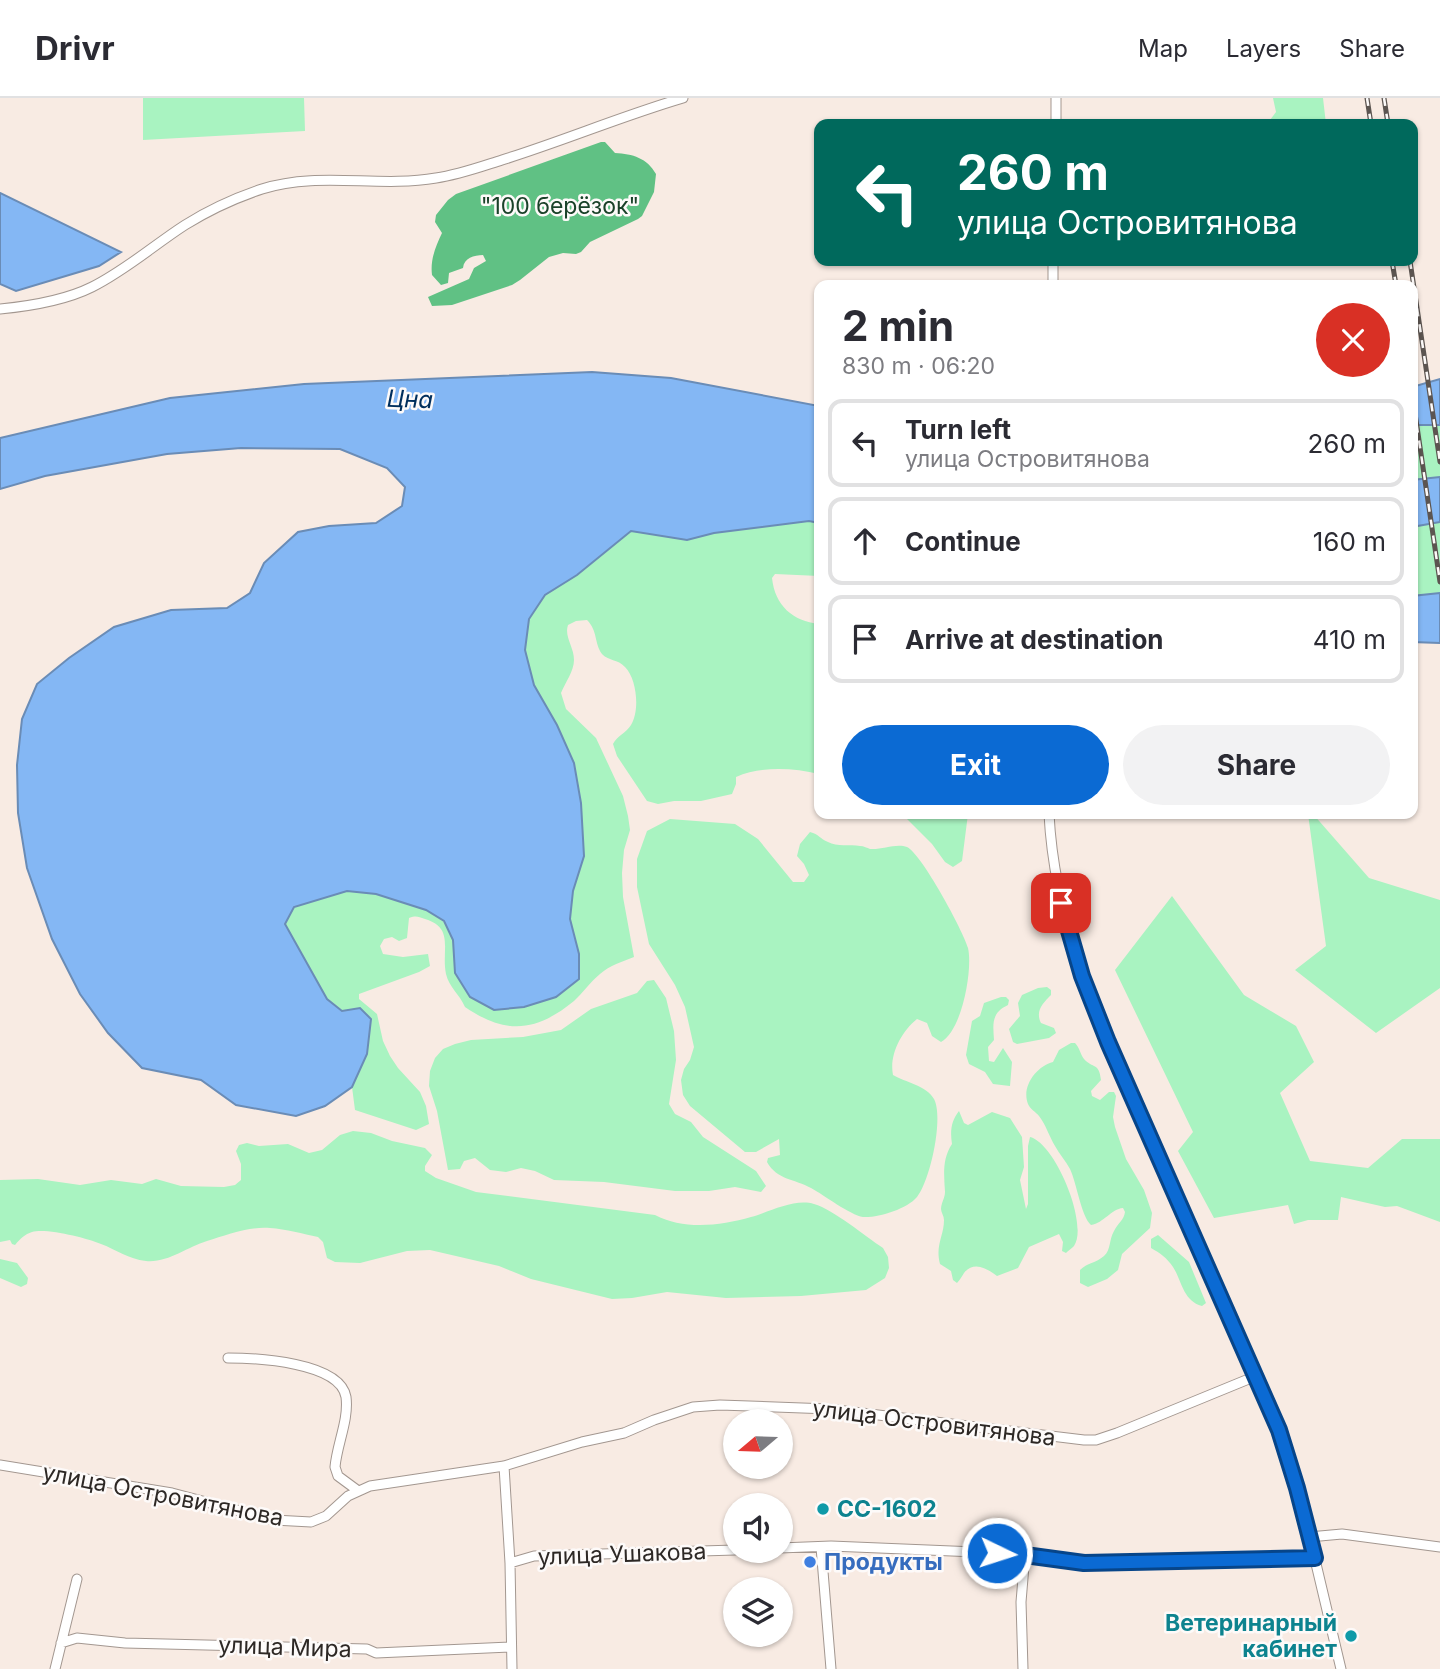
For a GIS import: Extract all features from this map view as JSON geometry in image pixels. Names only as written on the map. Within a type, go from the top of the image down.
[{"type":"street","points":[[0,309],[69,297],[91,288],[115,275],[183,226],[212,209],[262,189],[309,179],[386,181],[436,178],[466,172],[683,98]]},
{"type":"street","points":[[1056,98],[1056,119]]},
{"type":"street","points":[[1050,819],[1061,903],[1082,976],[1108,1042],[1256,1376],[1289,1458],[1341,1669]]},
{"type":"street","points":[[228,1358],[257,1358],[310,1368],[336,1381],[344,1392],[346,1406],[335,1467],[338,1476],[357,1490]]},
{"type":"street","name":"улица Островитянова","points":[[0,1465],[172,1493],[274,1520],[304,1522],[318,1520],[357,1490],[383,1483],[504,1466],[582,1442],[624,1433],[683,1410],[720,1405],[829,1409],[1096,1440],[1256,1376]]},
{"type":"street","points":[[504,1466],[510,1563]]},
{"type":"street","points":[[1309,1536],[1342,1534],[1440,1547]]},
{"type":"street","points":[[821,1547],[831,1669]]},
{"type":"street","points":[[793,1548],[1025,1555],[1084,1563],[1315,1558]]},
{"type":"street","name":"улица Ушакова","points":[[512,1669],[510,1563],[534,1556],[723,1549]]},
{"type":"street","points":[[1023,1669],[1021,1602],[1025,1555]]},
{"type":"street","points":[[55,1669],[77,1578]]},
{"type":"street","name":"улица Мира","points":[[61,1643],[77,1637],[125,1643],[354,1649],[376,1653],[510,1647]]},
{"type":"green space","points":[[143,98],[304,98],[305,131],[143,140]]},
{"type":"green space","points":[[1273,98],[1323,98],[1325,119],[1271,119],[1276,112]]},
{"type":"green space","name":"\"100 берёзок\"","points":[[605,142],[615,153],[634,156],[644,161],[656,174],[654,192],[642,216],[590,242],[581,252],[549,257],[512,285],[452,305],[432,306],[428,297],[469,279],[474,268],[486,261],[483,255],[470,258],[463,268],[449,273],[448,283],[441,285],[432,275],[433,258],[442,233],[435,222],[436,215],[448,200],[456,194]]},
{"type":"green space","points":[[1418,425],[1440,425],[1440,477],[1418,479]]},
{"type":"green space","points":[[814,522],[814,576],[775,574],[772,578],[781,604],[793,616],[814,623],[814,773],[788,769],[756,771],[736,777],[732,794],[701,801],[658,804],[647,801],[617,756],[613,744],[629,728],[636,712],[635,687],[629,672],[622,664],[602,654],[593,628],[587,620],[568,625],[567,634],[574,664],[561,693],[566,709],[596,738],[623,796],[628,816],[630,830],[624,850],[623,897],[634,957],[604,971],[574,1001],[547,1019],[534,1024],[507,1026],[465,1007],[446,974],[444,934],[434,923],[419,917],[409,918],[407,938],[399,941],[392,937],[384,939],[380,946],[383,954],[403,957],[428,954],[430,966],[359,994],[359,999],[377,1014],[383,1041],[390,1056],[420,1092],[429,1124],[416,1130],[355,1110],[352,1087],[367,1054],[342,1011],[327,999],[285,924],[293,907],[347,891],[376,894],[426,910],[443,921],[453,940],[455,973],[470,997],[494,1010],[524,1007],[556,996],[579,979],[579,954],[570,919],[573,891],[584,856],[581,803],[574,763],[557,725],[534,685],[525,650],[529,619],[545,595],[577,575],[631,531],[687,540],[714,533]]},
{"type":"green space","points":[[1440,522],[1440,593],[1418,595],[1418,526]]},
{"type":"green space","points":[[670,819],[735,824],[758,839],[793,882],[804,882],[809,875],[797,856],[800,844],[810,832],[835,844],[870,849],[907,847],[931,877],[965,939],[969,970],[960,1013],[948,1036],[941,1042],[932,1036],[927,1023],[917,1019],[901,1037],[895,1052],[893,1075],[926,1091],[934,1099],[937,1108],[934,1149],[927,1178],[917,1197],[906,1205],[876,1216],[863,1217],[851,1213],[811,1188],[781,1176],[771,1168],[767,1162],[768,1158],[780,1155],[779,1139],[756,1152],[745,1152],[690,1106],[683,1095],[681,1080],[694,1047],[685,1007],[675,985],[649,944],[637,887],[637,859],[647,831]]},
{"type":"green space","points":[[907,819],[967,819],[962,861],[953,867],[945,862],[932,844]]},
{"type":"green space","points":[[1309,819],[1317,819],[1369,878],[1440,900],[1440,988],[1376,1033],[1295,970],[1326,946]]},
{"type":"green space","points":[[1172,896],[1244,995],[1296,1026],[1314,1062],[1280,1093],[1310,1161],[1368,1168],[1402,1139],[1440,1139],[1440,1222],[1397,1206],[1385,1207],[1341,1197],[1338,1220],[1308,1220],[1294,1224],[1288,1205],[1214,1218],[1178,1151],[1193,1132],[1115,970]]},
{"type":"green space","points":[[654,980],[666,998],[674,1031],[676,1060],[669,1104],[675,1114],[691,1122],[703,1137],[756,1171],[766,1186],[761,1192],[735,1187],[709,1191],[675,1191],[604,1182],[554,1180],[521,1168],[506,1172],[490,1170],[475,1158],[464,1161],[460,1169],[448,1170],[437,1111],[429,1086],[430,1071],[435,1058],[443,1049],[471,1040],[523,1037],[561,1030],[591,1009],[637,993],[647,981]]},
{"type":"green space","points":[[1047,987],[1051,990],[1051,995],[1041,1007],[1039,1019],[1041,1023],[1054,1028],[1056,1033],[1049,1038],[1017,1044],[1013,1042],[1009,1029],[1020,1016],[1018,1003],[1022,995]]},
{"type":"green space","points":[[1001,997],[1009,1000],[1008,1005],[998,1012],[994,1020],[994,1040],[988,1047],[989,1061],[994,1062],[1003,1048],[1012,1062],[1010,1086],[993,1084],[985,1072],[969,1064],[966,1055],[972,1021],[980,1016],[984,1003]]},
{"type":"green space","points":[[1075,1043],[1084,1059],[1099,1071],[1101,1080],[1091,1091],[1092,1096],[1100,1100],[1109,1092],[1114,1092],[1116,1096],[1113,1117],[1115,1127],[1126,1159],[1144,1190],[1152,1213],[1150,1228],[1122,1254],[1118,1270],[1107,1279],[1088,1287],[1080,1283],[1080,1270],[1106,1254],[1112,1234],[1125,1212],[1123,1208],[1119,1209],[1091,1225],[1084,1215],[1070,1169],[1041,1119],[1029,1106],[1026,1097],[1036,1072],[1053,1062],[1059,1050]]},
{"type":"green space","points":[[959,1111],[964,1123],[968,1125],[992,1112],[1010,1118],[1022,1137],[1024,1167],[1020,1180],[1026,1209],[1030,1137],[1050,1153],[1067,1185],[1077,1221],[1074,1246],[1066,1253],[1062,1251],[1063,1242],[1059,1234],[1029,1247],[1018,1268],[997,1276],[976,1266],[968,1269],[957,1283],[953,1280],[951,1271],[940,1264],[939,1251],[944,1226],[941,1209],[945,1194],[944,1167],[952,1144],[953,1122]]},
{"type":"green space","points":[[353,1131],[371,1133],[425,1148],[432,1155],[425,1171],[436,1178],[476,1192],[655,1215],[690,1225],[727,1223],[790,1204],[814,1204],[840,1217],[883,1248],[888,1257],[889,1268],[885,1278],[866,1290],[801,1296],[726,1298],[667,1292],[612,1299],[531,1279],[499,1266],[430,1250],[407,1251],[360,1263],[335,1262],[327,1258],[323,1242],[318,1237],[276,1229],[254,1228],[238,1232],[154,1261],[134,1258],[94,1242],[56,1232],[32,1232],[15,1245],[10,1240],[0,1242],[0,1180],[38,1179],[80,1185],[111,1180],[142,1184],[156,1179],[181,1186],[224,1187],[235,1185],[241,1180],[241,1164],[236,1151],[239,1145],[288,1144],[309,1153],[322,1150],[340,1135]]},
{"type":"green space","points":[[1158,1235],[1189,1262],[1206,1303],[1202,1306],[1191,1300],[1173,1267],[1151,1248],[1151,1239]]},
{"type":"green space","points":[[0,1259],[17,1263],[28,1278],[27,1284],[21,1287],[0,1278]]},
{"type":"water","points":[[0,193],[121,252],[99,266],[16,291],[0,284]]},
{"type":"water","name":"Цна","points":[[592,372],[671,378],[814,405],[814,522],[714,533],[687,540],[631,531],[577,575],[545,595],[529,619],[525,650],[534,685],[557,725],[574,763],[581,803],[584,856],[573,891],[570,919],[579,954],[579,979],[556,997],[524,1007],[494,1010],[470,997],[455,973],[453,940],[444,921],[426,910],[376,894],[347,891],[294,907],[285,924],[327,999],[342,1011],[360,1008],[371,1019],[367,1054],[352,1087],[325,1106],[296,1116],[236,1105],[201,1080],[142,1068],[108,1033],[80,994],[52,939],[27,868],[18,813],[17,765],[22,719],[37,684],[114,627],[171,610],[227,608],[250,593],[264,563],[298,532],[329,526],[376,523],[402,506],[405,487],[387,468],[340,449],[241,448],[167,454],[45,476],[0,489],[0,438],[170,398],[304,384]]},
{"type":"water","points":[[1440,379],[1440,425],[1418,425],[1418,385]]},
{"type":"water","points":[[1440,477],[1440,522],[1418,526],[1418,479]]},
{"type":"water","points":[[1440,593],[1440,643],[1418,642],[1418,595]]},
{"type":"railway","points":[[1367,98],[1370,119]]},
{"type":"railway","points":[[1384,98],[1387,119]]},
{"type":"railway","points":[[1393,266],[1395,280]]},
{"type":"railway","points":[[1411,266],[1413,280]]},
{"type":"railway","points":[[1418,315],[1440,462]]},
{"type":"railway","points":[[1418,434],[1440,582]]},
{"type":"place","name":"СС-1602","points":[[823,1509]]},
{"type":"place","name":"Продукты","points":[[810,1562]]},
{"type":"place","name":"Ветеринарный кабинет","points":[[1351,1636]]},
{"type":"route","points":[[997,1553],[1084,1563],[1315,1558],[1292,1468],[1279,1430],[1108,1042],[1069,938],[1061,903]]}]
